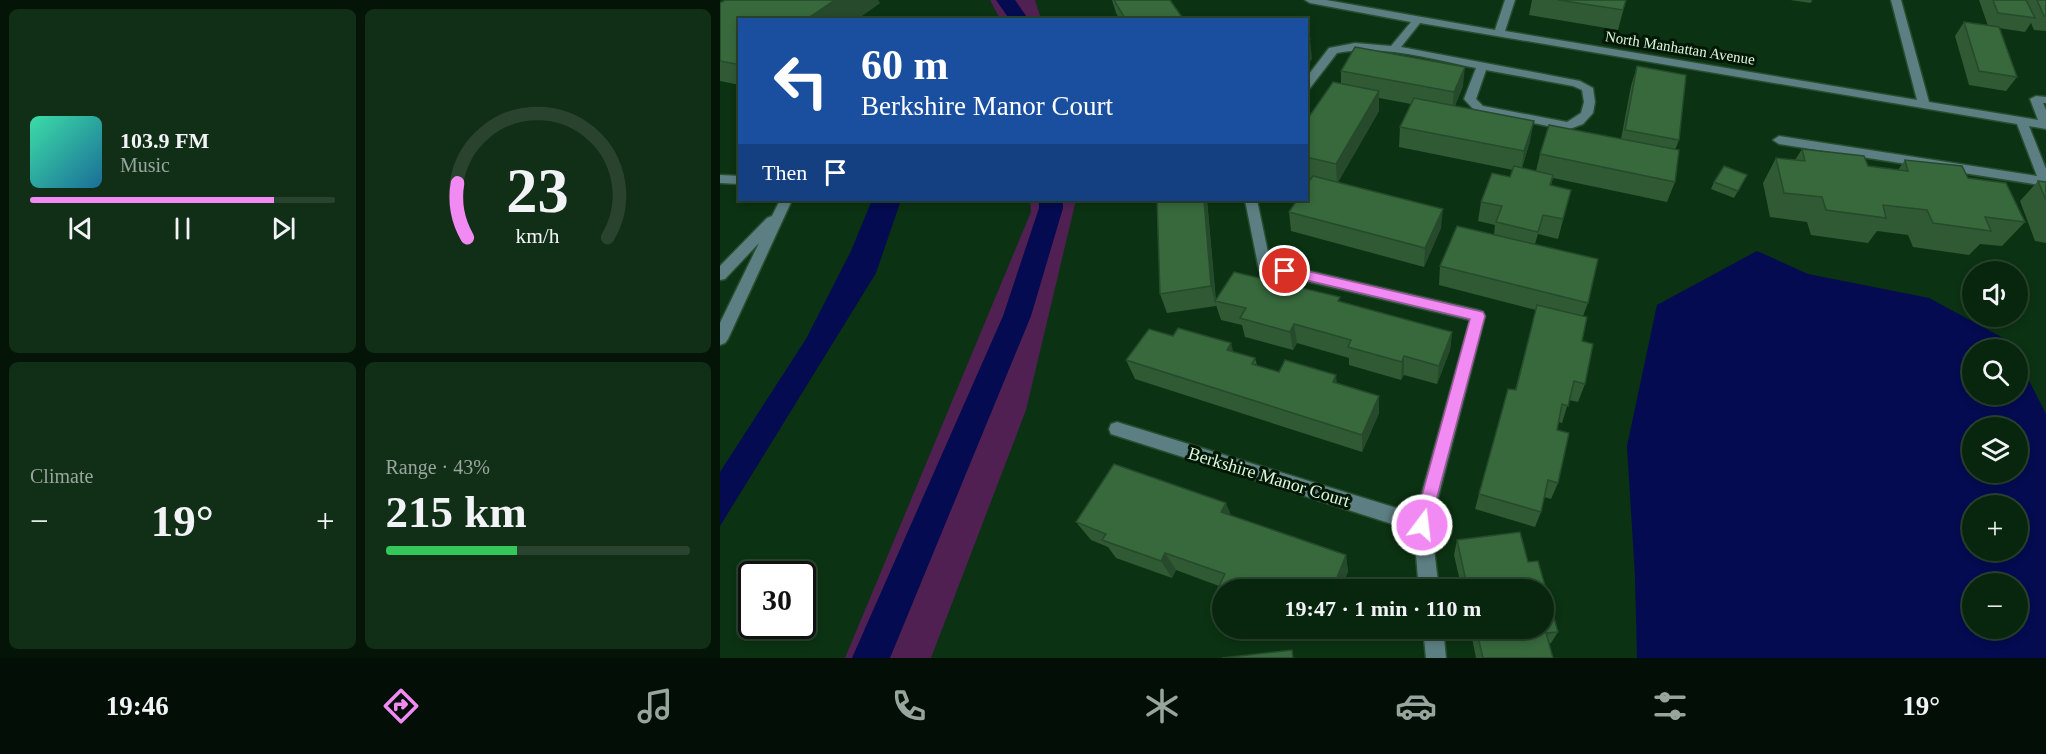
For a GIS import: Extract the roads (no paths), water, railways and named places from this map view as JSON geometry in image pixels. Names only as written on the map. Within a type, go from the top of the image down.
[{"type":"street","name":"North Manhattan Avenue","points":[[1310,0],[1499,34],[2046,125]]},
{"type":"street","points":[[1499,34],[1510,0]]},
{"type":"street","points":[[1896,0],[1924,104]]},
{"type":"street","points":[[1394,49],[1418,20]]},
{"type":"street","points":[[1308,83],[1333,50],[1355,46],[1394,49],[1576,83],[1587,88],[1590,97],[1586,117],[1578,124],[1567,126],[1479,109],[1470,99],[1482,66]]},
{"type":"street","points":[[2046,100],[2036,99],[2046,125]]},
{"type":"street","points":[[2021,120],[2046,182]]},
{"type":"street","points":[[1779,140],[2046,182]]},
{"type":"street","points":[[720,178],[738,180]]},
{"type":"street","points":[[1251,201],[1264,266],[1478,316],[1422,525],[1427,579]]},
{"type":"street","points":[[720,275],[783,206]]},
{"type":"street","points":[[720,339],[783,206]]},
{"type":"street","name":"Berkshire Manor Court","points":[[1117,429],[1422,525]]},
{"type":"street","points":[[1433,639],[1436,658]]},
{"type":"waterway","points":[[1005,0],[1018,18]]},
{"type":"waterway","points":[[871,658],[1017,316],[1051,208],[1051,201]]}]
